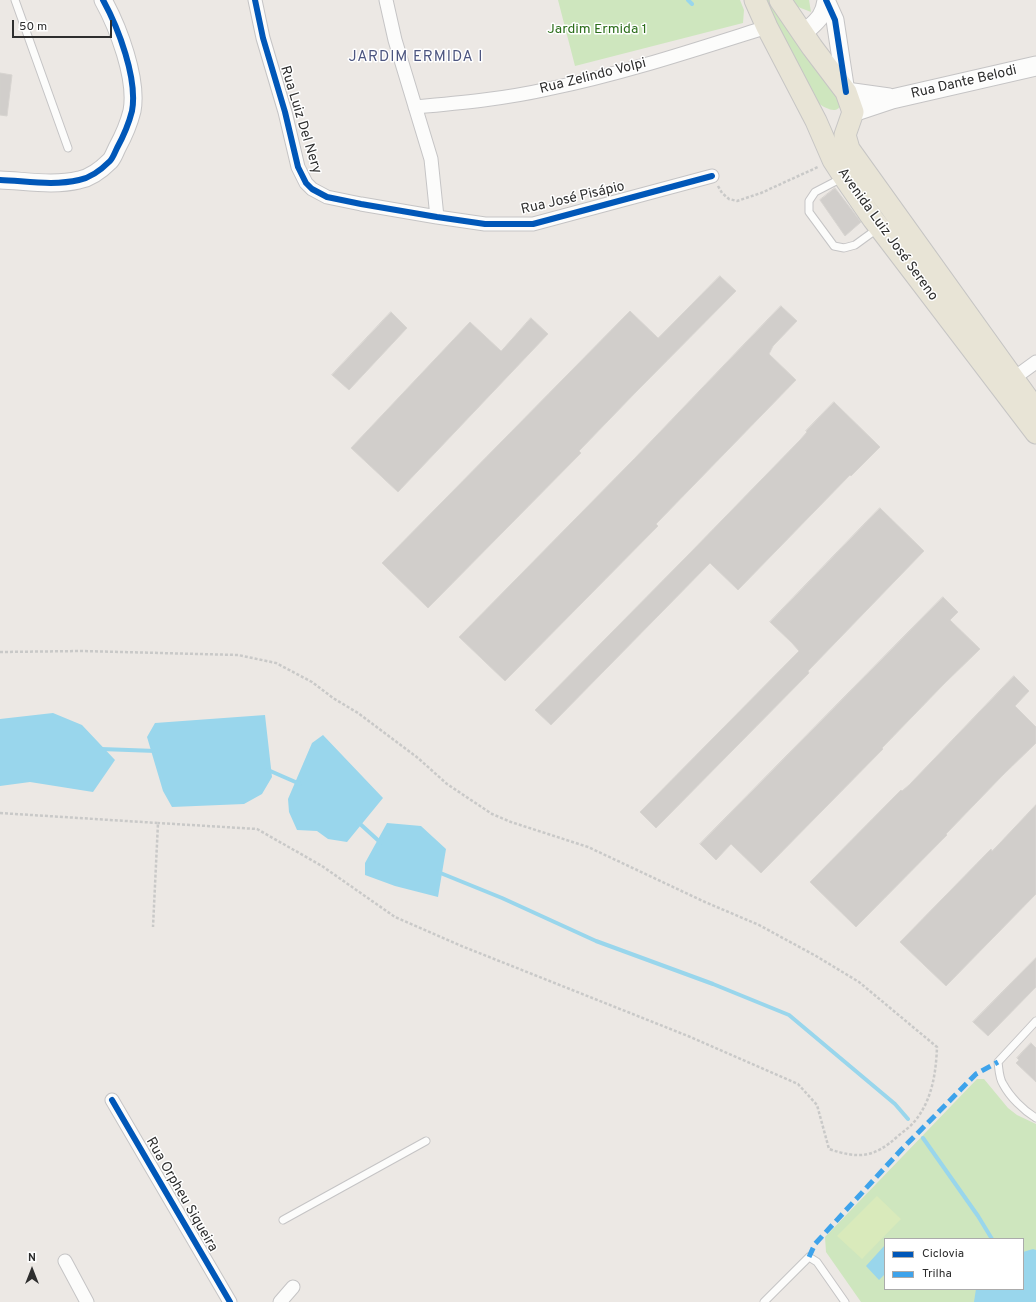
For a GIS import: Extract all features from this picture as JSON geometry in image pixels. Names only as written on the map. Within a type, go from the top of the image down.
[{"type":"main road","name":"Avenida Luiz José Sereno","points":[[755,0],[767,27],[838,168],[876,223],[1036,432]]},
{"type":"main road","points":[[780,0],[846,92],[853,112],[833,122],[816,122]]},
{"type":"main road","name":"Rua Dante Belodi","points":[[853,112],[892,99],[1036,66]]},
{"type":"main road","points":[[846,92],[892,99]]},
{"type":"main road","name":"Avenida Luiz José Sereno","points":[[853,112],[845,135],[849,149],[1036,410]]},
{"type":"main road","points":[[876,223],[890,207]]},
{"type":"street","points":[[0,180],[57,183],[80,180],[95,174],[111,160],[122,138],[132,110],[133,88],[128,62],[110,14],[103,0]]},
{"type":"street","name":"Rua Luiz Del Nery","points":[[255,0],[263,38],[285,112],[298,167],[306,183],[317,192],[327,196],[361,204],[437,217]]},
{"type":"street","points":[[386,0],[395,40],[431,159],[437,217]]},
{"type":"street","points":[[803,34],[821,16],[825,10],[826,0]]},
{"type":"street","points":[[826,0],[835,20],[846,92]]},
{"type":"street","name":"Rua Zelindo Volpi","points":[[415,107],[502,98],[548,89],[644,65],[767,27]]},
{"type":"street","name":"Rua José Pisápio","points":[[437,217],[485,224],[533,224],[712,176]]},
{"type":"street","points":[[1014,378],[1036,362]]},
{"type":"street","name":"Rua Orpheu Siqueira","points":[[112,1100],[230,1302]]},
{"type":"street","points":[[65,1261],[87,1302]]},
{"type":"street","points":[[280,1302],[293,1287]]},
{"type":"lane","points":[[15,0],[68,148]]},
{"type":"lane","points":[[838,168],[814,192],[809,201],[809,212],[834,246],[844,248],[855,245],[876,223]]},
{"type":"lane","points":[[1036,1021],[998,1062],[1002,1083],[1017,1103],[1036,1118]]},
{"type":"lane","points":[[283,1220],[426,1141]]},
{"type":"lane","points":[[764,1302],[809,1257],[817,1262],[845,1302]]},
{"type":"path","points":[[712,176],[722,193],[729,199],[737,201],[838,168]]},
{"type":"path","points":[[0,652],[82,651],[238,656],[276,663],[312,682],[333,698],[358,713],[418,758],[447,784],[492,814],[511,822],[588,847],[705,902],[759,925],[816,956],[858,982],[937,1047],[936,1067],[932,1085],[924,1108],[914,1122],[890,1143],[872,1154],[848,1155],[829,1149],[817,1105],[798,1084],[688,1036],[464,947],[395,917],[322,866],[257,829],[0,813]]},
{"type":"path","points":[[153,927],[158,823]]},
{"type":"green space","name":"Jardim Ermida 1","points":[[558,0],[740,0],[744,10],[743,23],[575,66]]},
{"type":"green space","points":[[765,0],[774,0],[842,103],[838,109],[832,110],[819,104]]},
{"type":"green space","points":[[791,0],[809,0],[811,12],[793,5]]},
{"type":"green space","points":[[977,1079],[984,1079],[1008,1108],[1017,1115],[1036,1124],[1036,1302],[861,1302],[826,1252],[825,1237]]},
{"type":"green space","points":[[877,1196],[901,1219],[862,1259],[837,1236]]},
{"type":"water","points":[[53,713],[82,725],[115,760],[93,792],[30,782],[0,786],[0,719]]},
{"type":"water","points":[[265,715],[272,777],[262,794],[244,804],[172,807],[163,791],[147,737],[155,723]]},
{"type":"water","points":[[323,735],[383,798],[347,842],[328,839],[317,831],[297,830],[289,812],[288,799],[312,743]]},
{"type":"water","points":[[387,823],[421,826],[446,849],[438,897],[395,886],[365,875],[365,863]]},
{"type":"water","points":[[884,1246],[884,1275],[879,1280],[866,1266]]},
{"type":"water","points":[[1033,1249],[1036,1250],[1036,1302],[974,1302],[976,1290],[1024,1290],[1024,1252]]},
{"type":"building","points":[[0,73],[12,75],[7,116],[0,115]]},
{"type":"building","points":[[835,188],[861,222],[845,236],[820,200]]},
{"type":"building","points":[[720,276],[736,291],[579,451],[581,453],[428,608],[382,563],[630,311],[658,338]]},
{"type":"building","points":[[781,306],[797,321],[773,346],[769,354],[796,380],[656,524],[658,526],[505,681],[459,637],[634,459]]},
{"type":"building","points":[[391,312],[407,328],[349,390],[332,375]]},
{"type":"building","points":[[531,318],[548,334],[398,492],[351,448],[470,322],[501,351]]},
{"type":"building","points":[[834,402],[880,447],[851,476],[850,475],[738,590],[710,563],[551,725],[535,710],[800,440],[807,432],[806,431]]},
{"type":"building","points":[[880,508],[924,551],[808,671],[809,673],[656,828],[640,812],[799,651],[770,622]]},
{"type":"building","points":[[943,597],[958,612],[950,620],[980,649],[944,684],[882,748],[883,749],[761,873],[731,844],[716,860],[700,844]]},
{"type":"building","points":[[1014,676],[1029,691],[1015,706],[1036,727],[1036,743],[1003,775],[946,834],[947,835],[856,927],[810,882],[901,790],[902,791],[909,785]]},
{"type":"building","points":[[1036,805],[1036,894],[946,986],[900,942]]},
{"type":"building","points":[[1036,958],[1036,987],[988,1036],[973,1022]]},
{"type":"building","points":[[1031,1043],[1036,1048],[1036,1082],[1016,1063],[1019,1060],[1017,1058]]},
{"type":"waterway","points":[[688,0],[692,4]]},
{"type":"waterway","points":[[101,749],[156,751]]},
{"type":"waterway","points":[[268,770],[300,784]]},
{"type":"waterway","points":[[358,822],[381,843]]},
{"type":"waterway","points":[[438,872],[502,898],[596,941],[713,984],[789,1015],[895,1104],[908,1119]]},
{"type":"waterway","points":[[923,1138],[978,1216],[991,1238]]},
{"type":"marked path","points":[[809,1257],[815,1244],[902,1149],[976,1074],[998,1062]]},
{"type":"cycle path","points":[[0,180],[40,183],[69,182],[79,180],[96,173],[112,158],[124,135],[132,111],[133,98],[132,84],[125,54],[115,24],[103,0]]},
{"type":"cycle path","points":[[255,0],[263,38],[285,112],[298,167],[306,183],[312,189],[327,197],[485,224],[533,224],[712,176]]},
{"type":"cycle path","points":[[826,0],[835,20],[846,92]]},
{"type":"cycle path","points":[[112,1100],[230,1302]]},
{"type":"district","name":"JARDIM ERMIDA I","points":[[416,58]]}]
